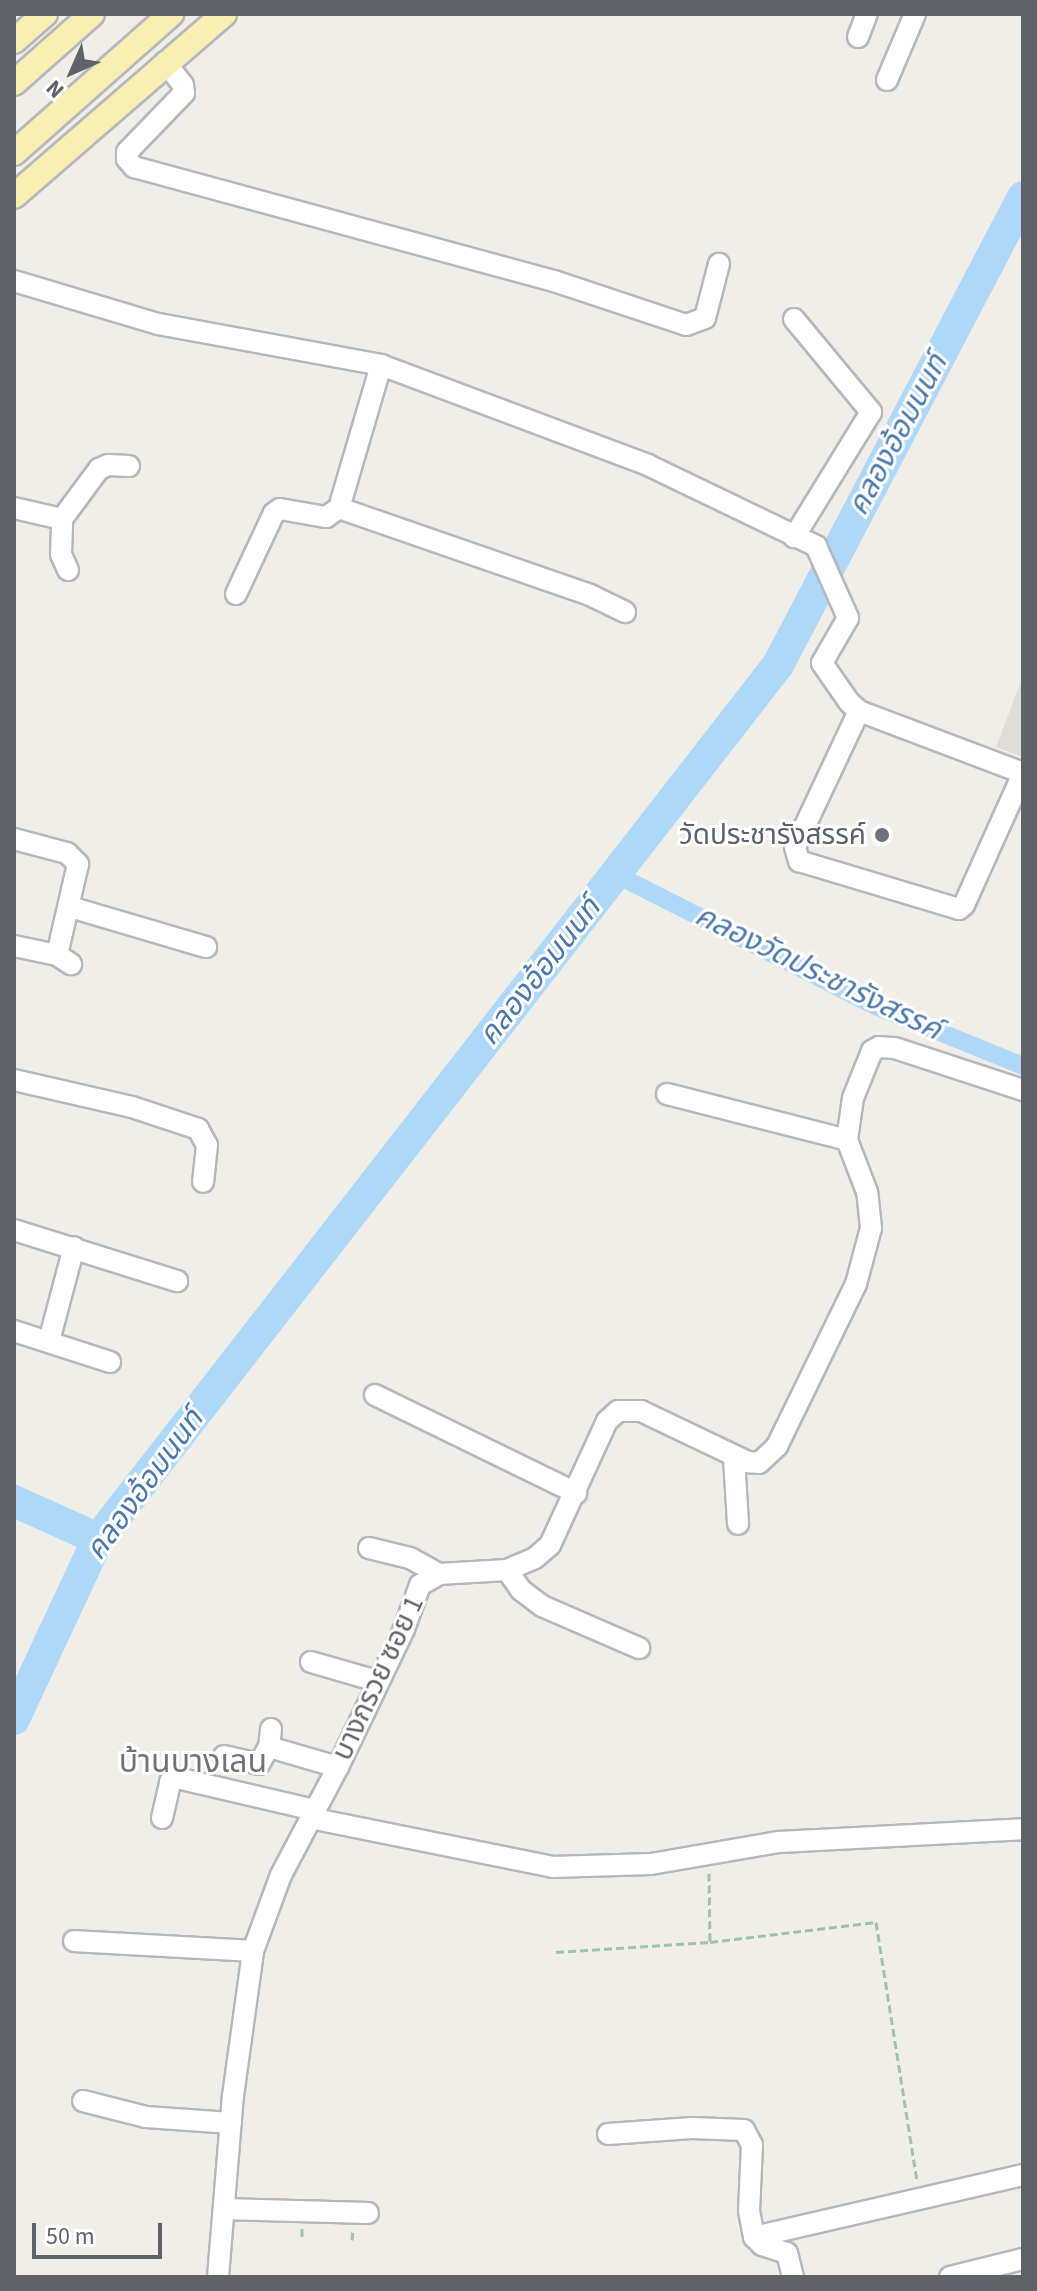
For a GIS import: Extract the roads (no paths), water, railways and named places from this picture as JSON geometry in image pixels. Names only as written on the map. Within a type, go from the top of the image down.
[{"type":"main road","points":[[14,41],[45,14]]},
{"type":"main road","points":[[14,83],[92,14]]},
{"type":"main road","points":[[14,153],[171,14]]},
{"type":"main road","points":[[14,196],[224,14]]},
{"type":"street","points":[[858,37],[867,14]]},
{"type":"street","points":[[887,80],[915,14]]},
{"type":"street","points":[[165,62],[183,85],[184,93],[127,152],[127,159],[134,167],[554,281],[686,325],[705,318],[719,264]]},
{"type":"street","points":[[14,281],[158,324],[381,365],[648,465],[816,546],[848,618],[822,663],[859,711],[1023,774],[964,905],[959,909],[799,861],[795,847],[859,711]]},
{"type":"street","points":[[794,319],[871,412],[794,537]]},
{"type":"street","points":[[236,594],[274,513],[280,509],[326,517],[339,508],[381,365]]},
{"type":"street","points":[[68,570],[61,554],[62,519],[99,469],[108,465],[129,466]]},
{"type":"street","points":[[14,508],[62,519]]},
{"type":"street","points":[[339,508],[580,591],[625,612]]},
{"type":"street","points":[[14,839],[67,853],[78,864],[64,959],[14,946]]},
{"type":"street","points":[[70,907],[206,947]]},
{"type":"street","points":[[738,1524],[734,1458],[759,1463],[777,1446],[856,1284],[871,1228],[872,1212],[847,1140],[865,1060],[879,1047],[895,1048],[1023,1090]]},
{"type":"street","points":[[14,1080],[132,1107],[198,1129],[205,1136],[207,1145],[203,1182]]},
{"type":"street","points":[[667,1094],[847,1140]]},
{"type":"street","points":[[14,1230],[177,1281]]},
{"type":"street","points":[[49,1341],[74,1247]]},
{"type":"street","points":[[14,1331],[110,1362]]},
{"type":"street","points":[[375,1395],[576,1493]]},
{"type":"street","name":"บางกรวย ซอย 1","points":[[218,2277],[233,2096],[253,1951],[281,1875],[338,1767],[404,1629],[420,1585],[439,1574],[507,1570],[523,1566],[550,1545],[607,1421],[618,1411],[641,1411],[734,1458]]},
{"type":"street","points":[[369,1548],[410,1558],[439,1574]]},
{"type":"street","points":[[507,1570],[521,1590],[542,1606],[639,1648]]},
{"type":"street","points":[[311,1662],[377,1681]]},
{"type":"street","points":[[224,1756],[259,1764],[270,1738],[338,1767]]},
{"type":"street","points":[[162,1818],[170,1782],[177,1778],[312,1814],[552,1867],[651,1864],[779,1842],[1023,1829]]},
{"type":"street","points":[[74,1941],[253,1951]]},
{"type":"street","points":[[83,2101],[146,2117],[231,2122]]},
{"type":"street","points":[[608,2134],[692,2128],[744,2130],[752,2145],[749,2211],[754,2237],[762,2245],[787,2253],[793,2277]]},
{"type":"street","points":[[754,2237],[1023,2175]]},
{"type":"street","points":[[224,2209],[368,2213]]},
{"type":"street","points":[[950,2277],[1023,2259]]},
{"type":"waterway","name":"คลองอ้อมนนท์","points":[[14,1719],[98,1539],[778,665],[1023,197]]},
{"type":"waterway","name":"คลองวัดประชารังสรรค์","points":[[615,874],[873,1005],[1023,1066]]},
{"type":"waterway","points":[[14,1501],[98,1539]]},
{"type":"place","name":"วัดประชารังสรรค์","points":[[882,835]]},
{"type":"district","name":"บ้านบางเลน","points":[[193,1762]]}]
